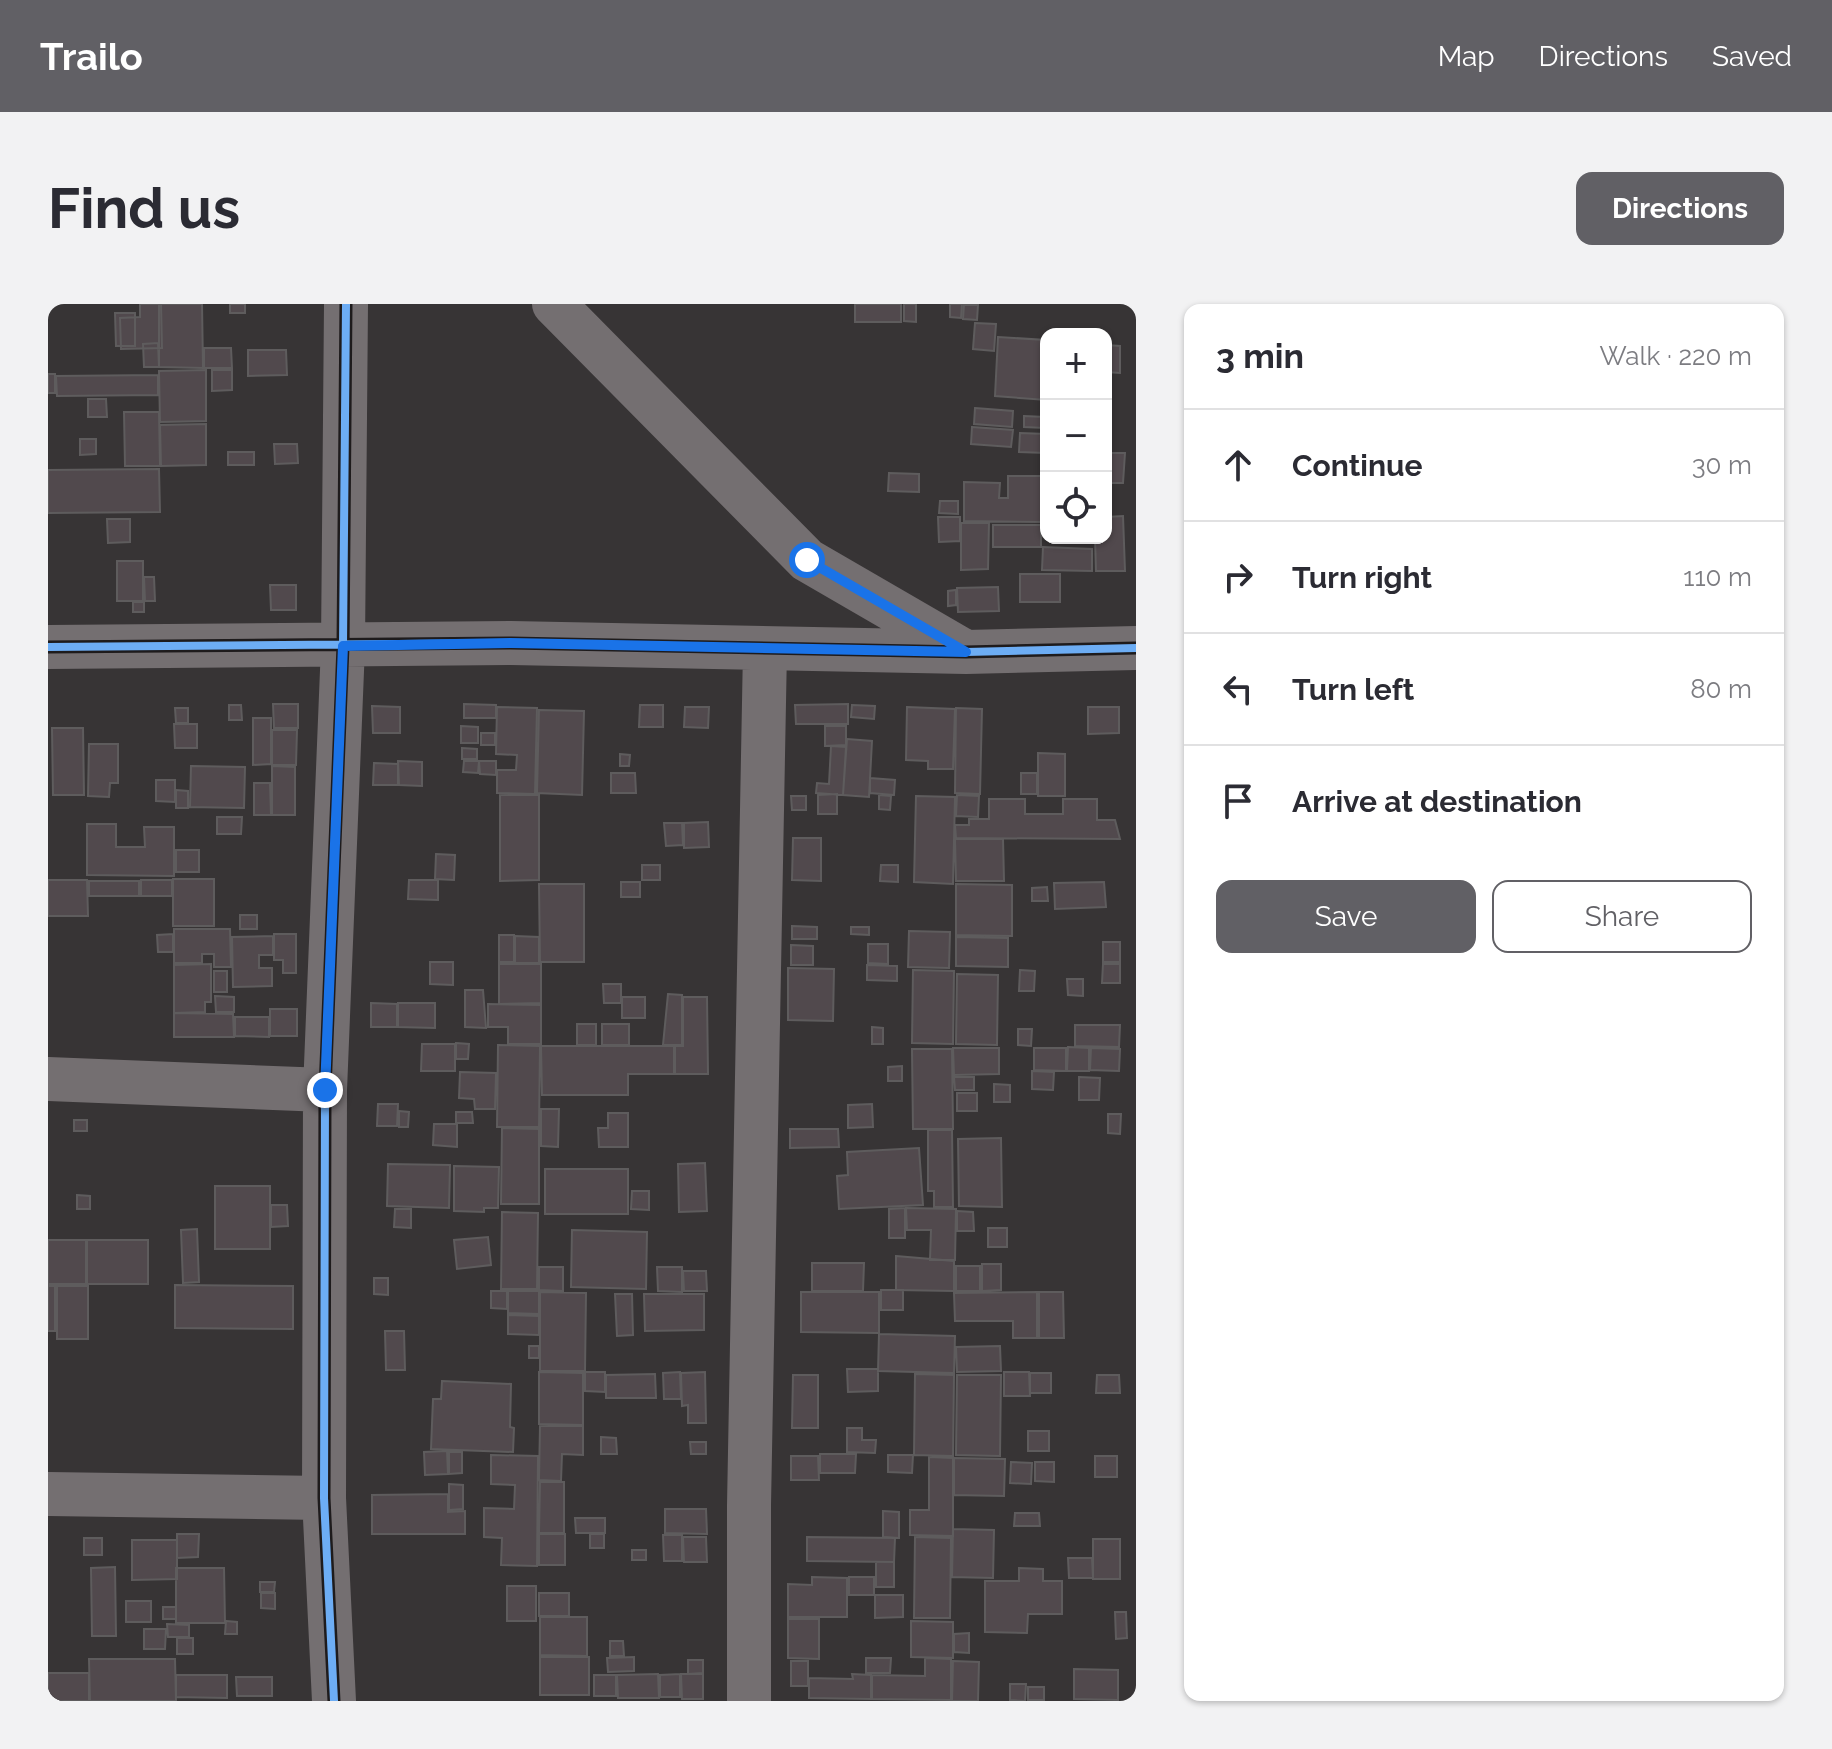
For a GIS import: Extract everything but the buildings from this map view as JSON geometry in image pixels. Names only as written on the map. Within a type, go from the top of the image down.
[{"type":"street","points":[[334,1701],[324,1498],[325,1090],[343,646],[346,304]]},
{"type":"street","points":[[554,304],[807,560],[966,652]]},
{"type":"street","points":[[48,647],[511,643],[966,652],[1136,648]]},
{"type":"street","points":[[749,1701],[749,1505],[765,649]]},
{"type":"street","points":[[48,1079],[325,1090]]},
{"type":"street","points":[[48,1494],[324,1498]]},
{"type":"cycle path","points":[[334,1701],[324,1498],[325,1090],[343,646],[346,304]]},
{"type":"cycle path","points":[[48,647],[511,643],[966,652],[1136,648]]},
{"type":"route","points":[[325,1090],[343,646],[511,643],[966,652],[807,560]]}]
